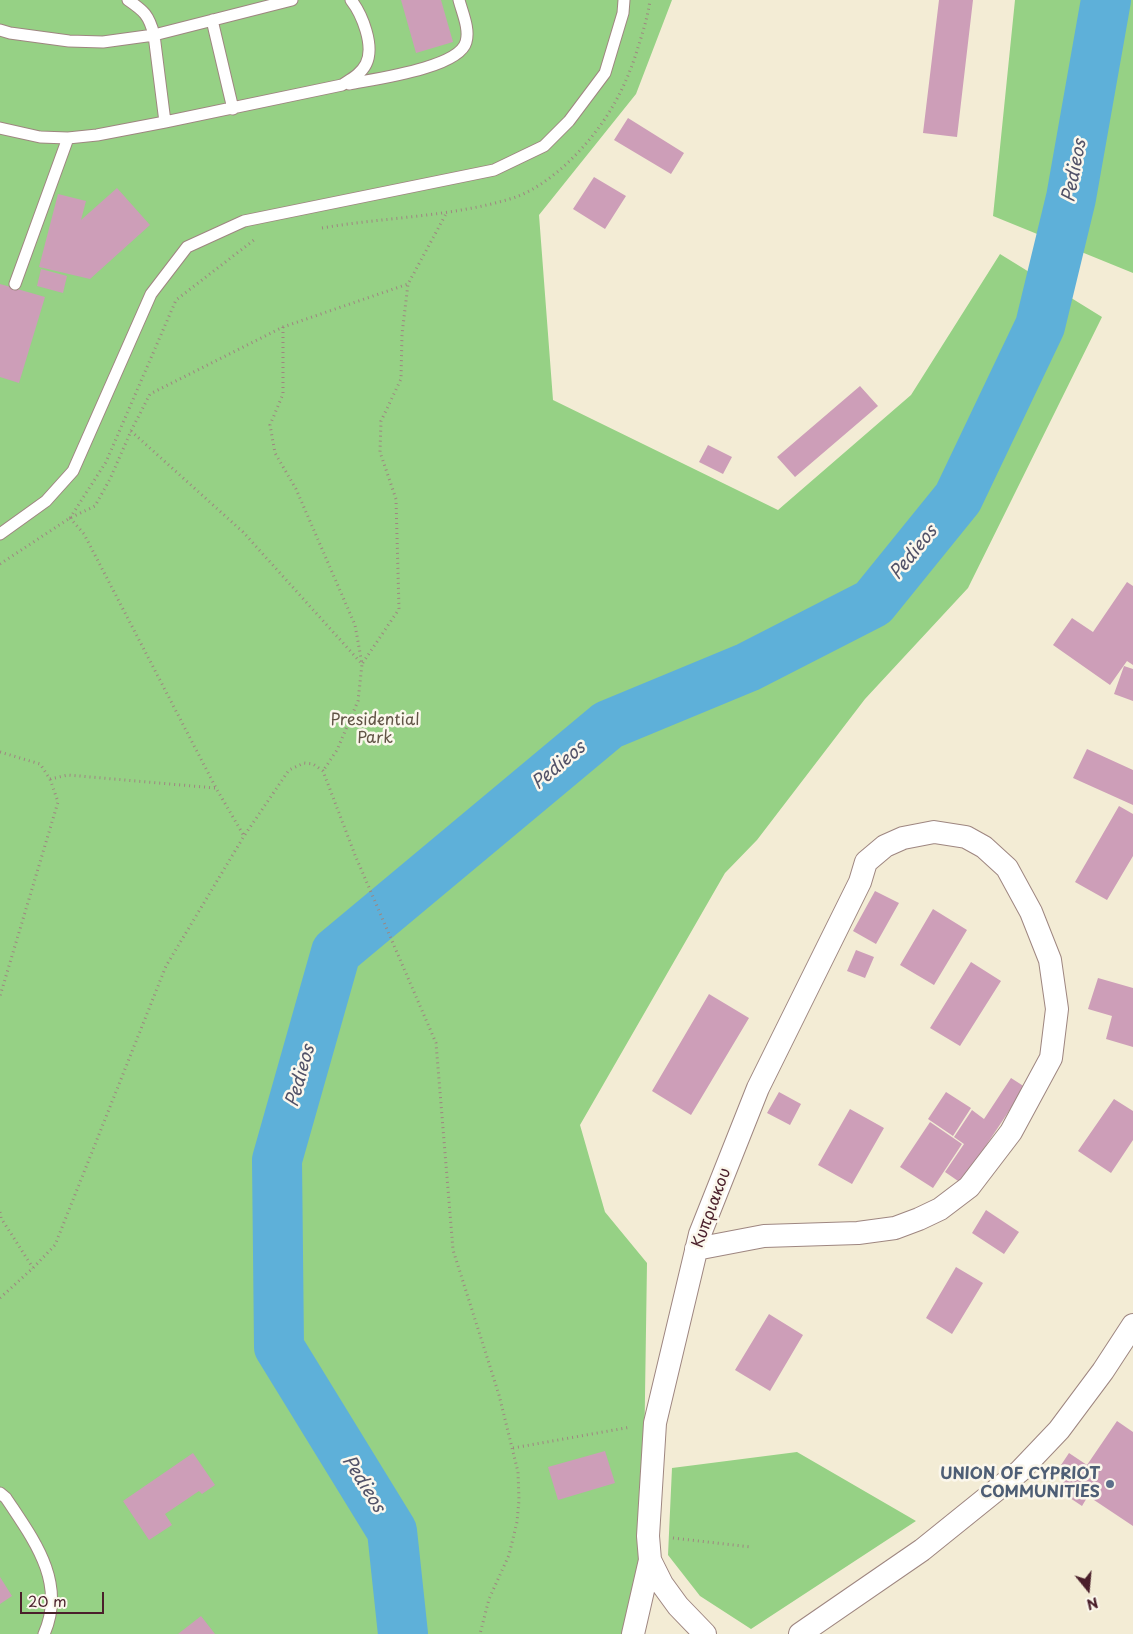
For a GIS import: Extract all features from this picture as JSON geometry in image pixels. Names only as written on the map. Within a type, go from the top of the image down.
[{"type":"street","name":"Κυπριακου","points":[[633,1634],[650,1560],[648,1536],[655,1423],[696,1249],[700,1234],[758,1088],[860,882],[866,862],[885,846],[903,838],[934,832],[966,837],[984,847],[1007,868],[1031,912],[1050,960],[1057,1009],[1051,1058],[1011,1132],[969,1187],[940,1209],[895,1228],[858,1232],[764,1236],[696,1249]]},
{"type":"street","points":[[800,1634],[922,1550],[1020,1471],[1059,1430],[1103,1372],[1133,1325]]},
{"type":"street","name":"Κυπριακου","points":[[650,1560],[662,1584],[705,1634]]},
{"type":"lane","points":[[128,0],[143,10],[151,23],[165,122]]},
{"type":"lane","points":[[0,30],[10,34],[69,41],[103,42],[154,35],[292,0]]},
{"type":"lane","points":[[342,85],[358,75],[367,63],[369,52],[365,24],[351,0]]},
{"type":"lane","points":[[0,128],[40,137],[68,138],[97,135],[416,70],[450,58],[460,52],[466,44],[468,35],[459,0]]},
{"type":"lane","points":[[0,534],[46,501],[73,470],[151,294],[187,247],[244,221],[494,170],[544,146],[568,122],[606,73],[623,12],[624,0]]},
{"type":"lane","points":[[212,20],[233,108]]},
{"type":"lane","points":[[15,284],[68,138]]},
{"type":"lane","points":[[0,1493],[6,1498],[38,1546],[52,1586],[50,1620],[44,1634]]},
{"type":"path","points":[[313,229],[352,222],[446,212],[482,206],[516,197],[547,181],[579,153],[606,119],[621,94],[632,68],[648,14],[650,0]]},
{"type":"path","points":[[362,664],[399,608],[396,499],[380,452],[382,422],[401,379],[402,334],[408,284],[446,212]]},
{"type":"path","points":[[70,518],[106,462],[176,300],[254,240]]},
{"type":"path","points":[[0,564],[70,518],[94,506],[110,479],[131,430],[150,394],[283,327],[408,284]]},
{"type":"path","points":[[283,327],[282,394],[270,424],[274,453],[296,489],[355,625],[362,664],[358,701],[337,750],[323,771]]},
{"type":"path","points":[[131,430],[243,532],[362,664]]},
{"type":"path","points":[[70,518],[84,534],[216,788],[244,836]]},
{"type":"path","points":[[0,752],[40,764],[50,779],[58,802],[0,996]]},
{"type":"path","points":[[0,1298],[55,1245],[166,966],[244,836],[289,770],[304,763],[313,764],[323,771],[354,855],[436,1043],[452,1250],[498,1395],[518,1472],[519,1500],[517,1522],[509,1555],[489,1599],[480,1634]]},
{"type":"path","points":[[50,779],[68,775],[216,788]]},
{"type":"path","points":[[0,1212],[1,1218],[33,1268]]},
{"type":"path","points":[[513,1448],[655,1423]]},
{"type":"path","points":[[648,1536],[751,1547]]},
{"type":"green space","name":"Presidential Park","points":[[0,0],[672,0],[636,94],[539,215],[553,400],[778,510],[911,395],[1000,254],[1102,317],[968,588],[865,699],[757,840],[725,873],[580,1125],[605,1212],[647,1263],[643,1529],[628,1634],[0,1634]]},
{"type":"green space","points":[[1015,0],[1133,0],[1133,273],[993,216]]},
{"type":"green space","points":[[797,1452],[916,1521],[751,1629],[700,1596],[668,1555],[672,1468]]},
{"type":"building","points":[[401,0],[441,0],[453,42],[416,53]]},
{"type":"building","points":[[939,0],[973,0],[957,137],[923,133]]},
{"type":"building","points":[[628,118],[684,153],[671,174],[614,140]]},
{"type":"building","points":[[594,177],[626,196],[605,229],[573,209]]},
{"type":"building","points":[[117,188],[150,225],[90,279],[39,267],[58,194],[86,201],[81,220]]},
{"type":"building","points":[[41,269],[67,276],[63,293],[37,286]]},
{"type":"building","points":[[0,284],[45,297],[19,383],[0,377]]},
{"type":"building","points":[[860,386],[878,406],[795,477],[777,457]]},
{"type":"building","points":[[708,445],[732,457],[723,474],[699,462]]},
{"type":"building","points":[[1127,582],[1133,586],[1133,665],[1127,661],[1110,685],[1053,645],[1072,618],[1093,632]]},
{"type":"building","points":[[1124,666],[1133,669],[1133,701],[1114,694]]},
{"type":"building","points":[[1087,749],[1133,770],[1133,805],[1073,778]]},
{"type":"building","points":[[1119,806],[1133,814],[1133,856],[1107,900],[1075,882]]},
{"type":"building","points":[[875,891],[899,903],[876,944],[853,931]]},
{"type":"building","points":[[933,909],[967,930],[934,985],[900,965]]},
{"type":"building","points":[[856,950],[874,957],[865,978],[847,971]]},
{"type":"building","points":[[971,962],[1001,981],[960,1046],[930,1028]]},
{"type":"building","points":[[1098,978],[1133,988],[1133,1047],[1106,1039],[1112,1016],[1088,1009]]},
{"type":"building","points":[[709,994],[749,1018],[691,1115],[652,1091]]},
{"type":"building","points":[[1011,1078],[1025,1087],[961,1183],[945,1172],[964,1144],[954,1137],[972,1110],[984,1119]]},
{"type":"building","points":[[779,1092],[801,1104],[790,1125],[767,1113]]},
{"type":"building","points":[[946,1092],[971,1108],[953,1136],[928,1119]]},
{"type":"building","points":[[1114,1099],[1133,1111],[1133,1140],[1111,1173],[1078,1151]]},
{"type":"building","points":[[850,1109],[884,1128],[852,1184],[818,1165]]},
{"type":"building","points":[[930,1122],[962,1144],[933,1188],[900,1167]]},
{"type":"building","points":[[986,1210],[1019,1232],[1004,1254],[972,1233]]},
{"type":"building","points":[[956,1267],[983,1283],[952,1334],[926,1318]]},
{"type":"building","points":[[769,1314],[803,1335],[770,1391],[735,1370]]},
{"type":"building","points":[[1117,1421],[1133,1432],[1133,1526],[1088,1496],[1082,1506],[1058,1490],[1071,1472],[1061,1465],[1069,1453],[1087,1465]]},
{"type":"building","points":[[605,1451],[615,1483],[558,1500],[548,1467]]},
{"type":"building","points":[[193,1453],[215,1485],[202,1494],[199,1491],[165,1514],[172,1525],[149,1540],[123,1501]]},
{"type":"building","points":[[0,1577],[12,1596],[0,1604]]},
{"type":"building","points":[[201,1616],[215,1634],[178,1634]]},
{"type":"waterway","name":"Pedieos","points":[[403,1634],[392,1531],[279,1347],[277,1160],[336,952],[608,725],[748,667],[873,603],[958,498],[1040,326],[1071,198],[1106,0]]},
{"type":"place","name":"UNION OF CYPRIOT COMMUNITIES","points":[[1110,1484]]}]
